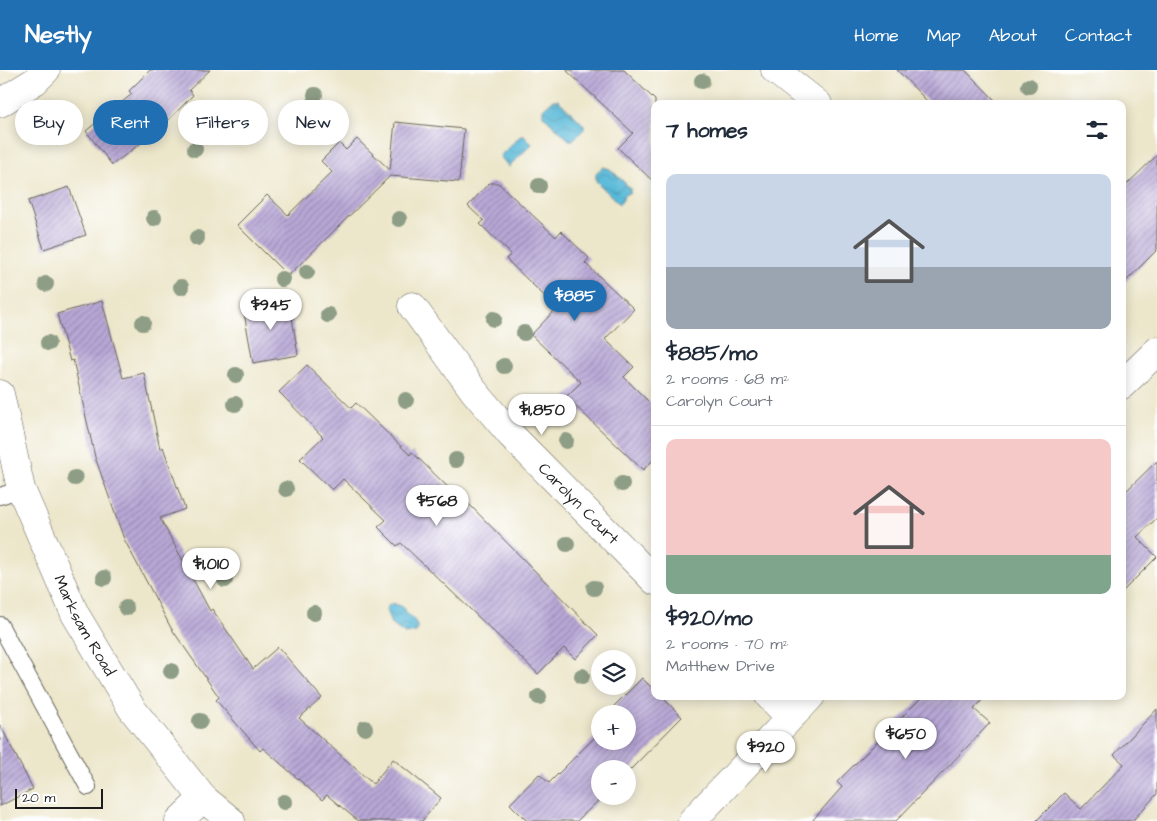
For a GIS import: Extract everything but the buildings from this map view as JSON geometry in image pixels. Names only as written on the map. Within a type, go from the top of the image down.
[{"type":"street","points":[[0,103],[35,81],[46,70]]},
{"type":"street","points":[[775,70],[813,100]]},
{"type":"street","name":"Carolyn Court","points":[[412,306],[474,391],[511,435],[651,577]]},
{"type":"street","points":[[1126,381],[1157,351]]},
{"type":"street","name":"Marksam Road","points":[[0,394],[11,492],[75,614],[132,709],[203,798],[231,821]]},
{"type":"street","points":[[773,700],[790,717]]},
{"type":"street","points":[[692,821],[807,700]]},
{"type":"street","points":[[179,821],[203,798]]},
{"type":"lane","points":[[0,625],[88,788]]},
{"type":"water","points":[[553,100],[558,100],[584,125],[584,129],[573,140],[569,140],[543,115],[543,109]]},
{"type":"water","points":[[522,134],[532,144],[509,167],[500,156]]},
{"type":"water","points":[[603,167],[610,169],[630,188],[630,192],[623,196],[623,200],[619,204],[596,181],[596,174]]},
{"type":"water","points":[[392,603],[403,607],[407,614],[415,621],[417,624],[416,632],[405,634],[391,624],[386,608]]}]
